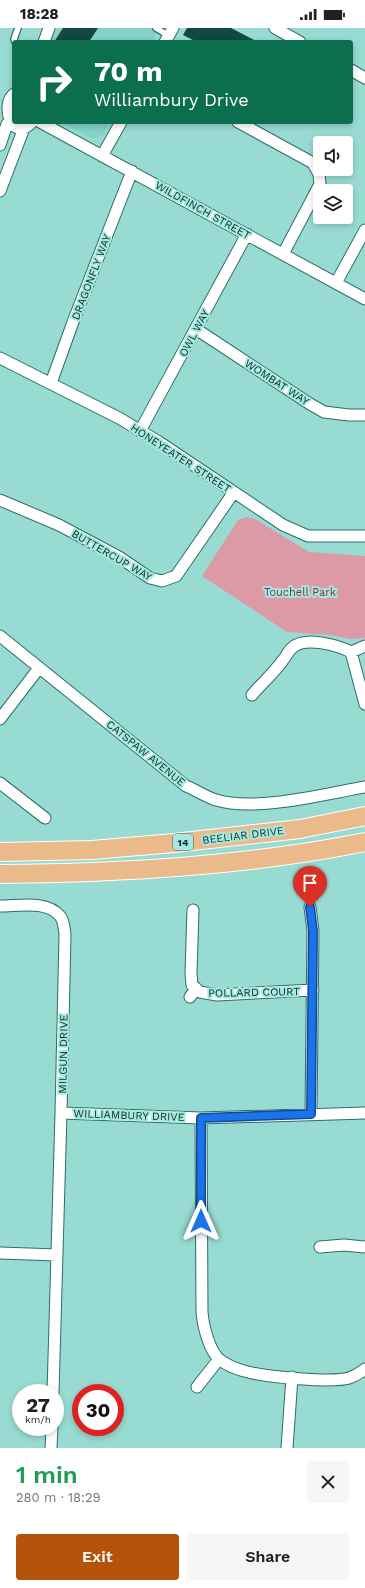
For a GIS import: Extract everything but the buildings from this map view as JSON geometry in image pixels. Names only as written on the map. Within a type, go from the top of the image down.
[{"type":"highway","name":"BEELIAR DRIVE","points":[[0,852],[92,850],[174,843],[300,829],[365,816]]},
{"type":"highway","name":"14","points":[[0,874],[156,869],[292,854],[365,842]]},
{"type":"street","points":[[45,40],[49,28]]},
{"type":"street","points":[[275,28],[296,40]]},
{"type":"street","points":[[353,71],[365,78]]},
{"type":"street","points":[[12,95],[6,98],[1,105],[1,111],[4,119],[7,124],[16,128],[28,125]]},
{"type":"street","points":[[0,145],[7,124]]},
{"type":"street","name":"WILDFINCH STREET","points":[[44,124],[365,299]]},
{"type":"street","points":[[102,156],[120,124]]},
{"type":"street","points":[[242,124],[312,163],[320,174],[320,184],[283,254]]},
{"type":"street","points":[[0,191],[28,125]]},
{"type":"street","name":"DRAGONFLY WAY","points":[[51,383],[73,322],[132,171]]},
{"type":"street","points":[[336,283],[365,230]]},
{"type":"street","name":"OWL WAY","points":[[140,431],[247,234]]},
{"type":"street","name":"WOMBAT WAY","points":[[196,329],[324,412],[365,415]]},
{"type":"street","name":"HONEYEATER STREET","points":[[0,358],[119,418],[283,525],[308,536],[365,536]]},
{"type":"street","name":"BUTTERCUP WAY","points":[[0,500],[59,524],[119,557],[150,578],[162,581],[176,576],[234,492]]},
{"type":"street","name":"CATSPAW AVENUE","points":[[0,636],[186,786],[216,800],[254,804],[276,802],[365,787]]},
{"type":"street","points":[[252,695],[292,648],[300,643],[322,643],[340,646],[351,652],[365,704]]},
{"type":"street","points":[[351,652],[365,646]]},
{"type":"street","points":[[0,719],[39,668]]},
{"type":"street","points":[[0,783],[45,818]]},
{"type":"street","name":"MILGUN DRIVE","points":[[0,906],[41,906],[49,908],[60,916],[64,924],[61,1113],[53,1384]]},
{"type":"street","points":[[310,907],[313,931],[311,1114]]},
{"type":"street","name":"POLLARD COURT","points":[[193,910],[191,973],[193,993],[216,995],[313,990]]},
{"type":"street","name":"WILLIAMBURY DRIVE","points":[[61,1113],[201,1118],[365,1113]]},
{"type":"street","points":[[201,1118],[202,1312],[205,1333],[219,1359],[249,1372],[292,1377],[336,1380],[359,1374],[365,1369]]},
{"type":"street","points":[[320,1247],[344,1245],[365,1247]]},
{"type":"street","points":[[0,1253],[57,1255]]},
{"type":"street","points":[[197,1387],[219,1359]]},
{"type":"street","points":[[287,1448],[292,1377]]},
{"type":"street","points":[[51,1448],[52,1436]]},
{"type":"lane","points":[[14,40],[18,28]]},
{"type":"lane","points":[[156,28],[169,35]]},
{"type":"shaded area","points":[[57,28],[160,28],[153,40],[52,40]]},
{"type":"shaded area","points":[[64,124],[109,124],[103,135],[92,139]]},
{"type":"green space","name":"Touchell Park","points":[[247,517],[255,519],[309,552],[365,556],[365,638],[350,639],[331,635],[287,632],[202,576],[238,520]]},
{"type":"route","points":[[201,1221],[201,1118],[311,1114],[313,931],[310,907]]}]
